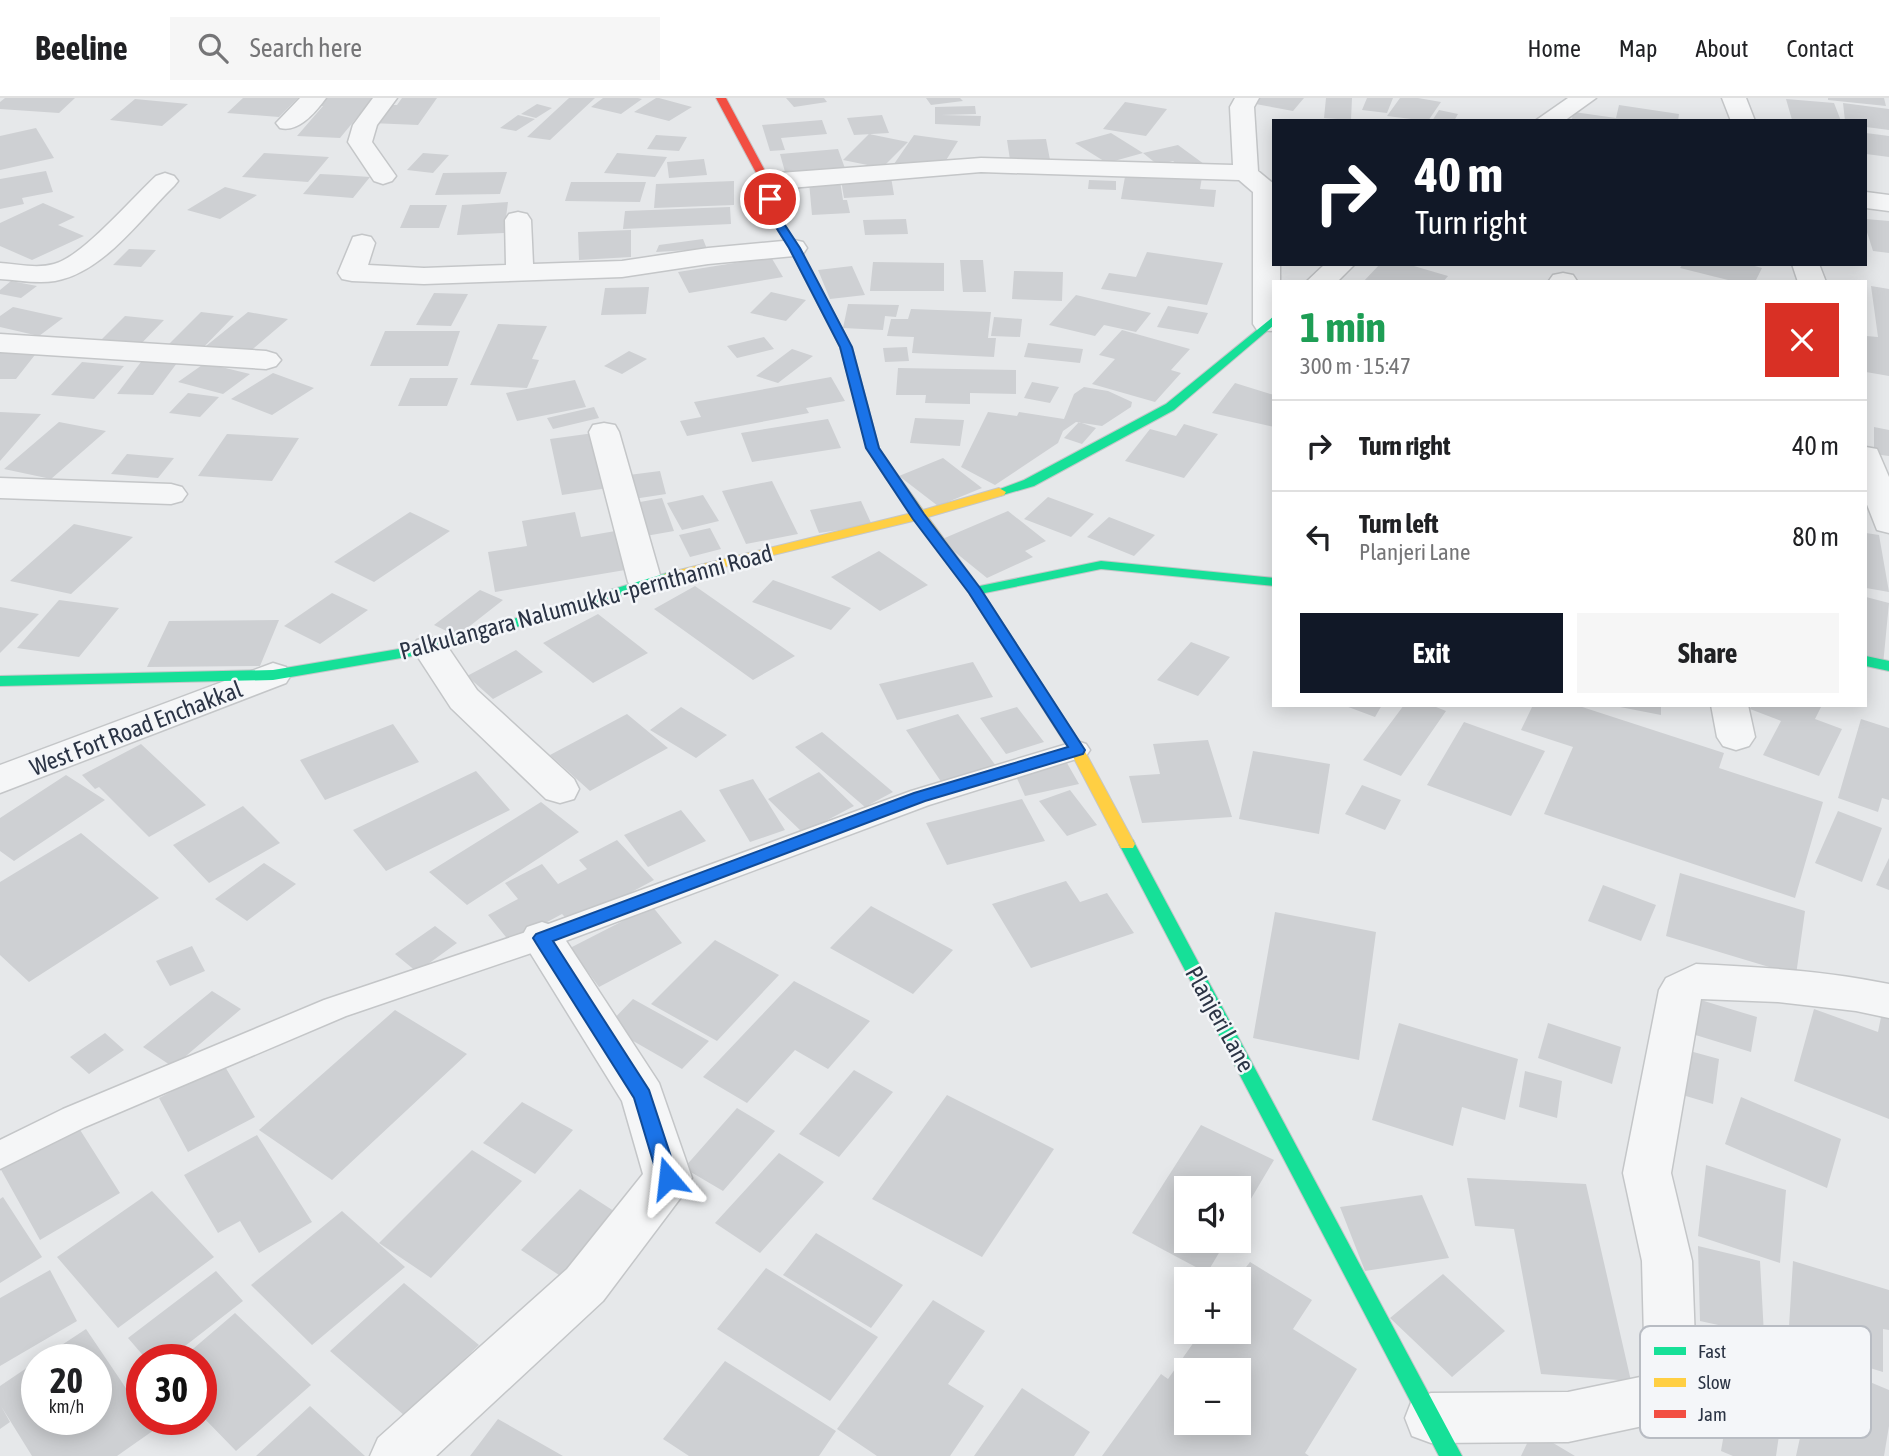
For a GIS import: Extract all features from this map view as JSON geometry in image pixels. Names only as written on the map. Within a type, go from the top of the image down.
[{"type":"street","points":[[288,123],[314,98]]},
{"type":"street","points":[[383,176],[360,142],[365,125],[385,98]]},
{"type":"street","name":"Planjeri Lane","points":[[721,98],[766,182],[774,216],[794,248],[846,347],[873,448],[918,516],[975,591],[1077,750],[1441,1437]]},
{"type":"street","points":[[1246,173],[1242,107],[1247,98]]},
{"type":"street","points":[[1550,119],[1584,98]]},
{"type":"street","points":[[1734,98],[1742,119]]},
{"type":"street","points":[[766,182],[981,165],[1246,173],[1266,190],[1271,322]]},
{"type":"street","points":[[0,271],[52,273],[67,270],[77,264],[165,181]]},
{"type":"street","points":[[1867,200],[1889,203]]},
{"type":"street","points":[[518,220],[520,274]]},
{"type":"street","points":[[362,243],[352,273],[424,276],[622,269],[708,256],[794,248]]},
{"type":"street","points":[[1322,280],[1340,266]]},
{"type":"street","name":"Palkulangara Nalumukku -pernthanni Road","points":[[0,681],[273,675],[430,648],[645,582],[918,516],[1029,483],[1170,407],[1271,322]]},
{"type":"street","points":[[0,343],[265,360]]},
{"type":"street","points":[[604,432],[645,582]]},
{"type":"street","points":[[1867,460],[1889,523]]},
{"type":"street","points":[[0,488],[171,494]]},
{"type":"street","points":[[975,591],[1101,565],[1272,582]]},
{"type":"street","points":[[430,648],[464,699],[560,789]]},
{"type":"street","points":[[1867,661],[1889,666]]},
{"type":"street","name":"West Fort Road Enchakkal","points":[[0,780],[273,675]]},
{"type":"street","points":[[397,1456],[585,1285],[668,1178],[643,1096],[542,938]]},
{"type":"street","points":[[1669,1326],[1667,1261],[1647,1173],[1681,990],[1696,981],[1791,987],[1856,994],[1889,1001]]},
{"type":"street","points":[[1441,1437],[1569,1417],[1640,1402]]},
{"type":"lane","points":[[0,1155],[74,1118],[335,1008],[542,938],[920,797],[1077,750]]},
{"type":"building","points":[[5,98],[75,98],[59,113],[0,109],[0,102]]},
{"type":"building","points":[[243,98],[298,98],[279,117],[227,113]]},
{"type":"building","points":[[320,98],[373,98],[340,138],[297,136],[323,106],[313,106]]},
{"type":"building","points":[[402,98],[437,98],[418,125],[371,123],[385,105],[397,105]]},
{"type":"building","points":[[569,98],[595,98],[550,140],[527,137]]},
{"type":"building","points":[[603,98],[642,99],[621,114],[591,107]]},
{"type":"building","points":[[656,98],[692,107],[669,121],[634,112]]},
{"type":"building","points":[[786,98],[824,98],[827,102],[794,107]]},
{"type":"building","points":[[926,98],[960,98],[963,101],[931,105]]},
{"type":"building","points":[[1254,98],[1304,98],[1293,111],[1250,103]]},
{"type":"building","points":[[1326,98],[1352,98],[1351,119],[1324,118]]},
{"type":"building","points":[[1367,98],[1393,98],[1387,113],[1362,110]]},
{"type":"building","points":[[1400,98],[1441,102],[1429,119],[1387,116]]},
{"type":"building","points":[[1884,98],[1886,106],[1828,100]]},
{"type":"building","points":[[135,99],[188,104],[162,126],[110,120]]},
{"type":"building","points":[[1786,99],[1834,103],[1840,119],[1792,119]]},
{"type":"building","points":[[1125,102],[1167,109],[1146,136],[1103,129]]},
{"type":"building","points":[[1843,103],[1889,109],[1889,130],[1867,127],[1867,119],[1845,119]]},
{"type":"building","points":[[537,104],[552,108],[536,118],[521,114]]},
{"type":"building","points":[[1619,105],[1679,114],[1678,119],[1572,119],[1574,112],[1616,118]]},
{"type":"building","points":[[975,106],[976,114],[941,115],[981,116],[980,126],[935,124],[935,107]]},
{"type":"building","points":[[1439,110],[1458,114],[1455,119],[1433,119]]},
{"type":"building","points":[[518,115],[535,119],[516,131],[500,128]]},
{"type":"building","points":[[882,115],[889,133],[854,135],[847,118]]},
{"type":"building","points":[[822,120],[827,134],[781,138],[785,150],[770,151],[762,125]]},
{"type":"building","points":[[36,128],[54,158],[0,170],[0,136]]},
{"type":"building","points":[[1111,133],[1143,153],[1107,163],[1075,143]]},
{"type":"building","points":[[1867,133],[1889,136],[1889,157],[1867,154]]},
{"type":"building","points":[[869,134],[908,142],[882,168],[843,160]]},
{"type":"building","points":[[656,135],[687,137],[679,151],[647,149]]},
{"type":"building","points":[[914,135],[958,141],[940,170],[894,164]]},
{"type":"building","points":[[1046,139],[1050,160],[1010,160],[1007,140]]},
{"type":"building","points":[[1178,145],[1204,164],[1183,169],[1173,161],[1158,165],[1143,153]]},
{"type":"building","points":[[838,149],[847,174],[787,179],[780,154]]},
{"type":"building","points":[[264,153],[329,157],[308,182],[242,177]]},
{"type":"building","points":[[423,153],[449,155],[433,173],[407,170]]},
{"type":"building","points":[[617,153],[667,157],[655,177],[604,173]]},
{"type":"building","points":[[704,159],[707,175],[669,178],[667,162]]},
{"type":"building","points":[[46,171],[53,192],[22,198],[24,204],[0,209],[0,179]]},
{"type":"building","points":[[1126,171],[1202,177],[1200,189],[1216,190],[1214,207],[1121,199]]},
{"type":"building","points":[[507,172],[500,194],[435,195],[443,173]]},
{"type":"building","points":[[320,174],[370,177],[353,198],[303,194]]},
{"type":"building","points":[[891,177],[894,195],[844,198],[841,180]]},
{"type":"building","points":[[1089,180],[1116,181],[1116,190],[1088,189]]},
{"type":"building","points":[[734,181],[734,205],[654,208],[656,184]]},
{"type":"building","points":[[840,181],[843,200],[847,200],[850,213],[812,215],[809,182]]},
{"type":"building","points":[[571,182],[646,182],[640,202],[565,201]]},
{"type":"building","points":[[225,187],[257,195],[220,219],[187,210]]},
{"type":"building","points":[[508,202],[504,233],[457,235],[462,205]]},
{"type":"building","points":[[43,203],[75,217],[58,225],[84,236],[32,260],[0,246],[0,223]]},
{"type":"building","points":[[410,205],[447,205],[439,228],[400,228]]},
{"type":"building","points":[[730,207],[731,224],[623,229],[625,211]]},
{"type":"building","points":[[906,219],[908,234],[865,235],[863,220]]},
{"type":"building","points":[[1867,219],[1889,221],[1889,253],[1873,251],[1867,232]]},
{"type":"building","points":[[631,230],[631,257],[579,260],[578,232]]},
{"type":"building","points":[[703,239],[707,249],[656,252],[659,245]]},
{"type":"building","points":[[129,249],[156,250],[141,267],[113,265]]},
{"type":"building","points":[[1147,252],[1223,263],[1207,305],[1101,289],[1109,273],[1136,277]]},
{"type":"building","points":[[771,257],[783,277],[689,293],[678,272]]},
{"type":"building","points":[[960,260],[983,260],[986,292],[963,292]]},
{"type":"building","points":[[873,262],[944,263],[944,291],[870,291]]},
{"type":"building","points":[[852,266],[865,295],[830,299],[818,270]]},
{"type":"building","points":[[1378,266],[1414,266],[1448,276],[1445,280],[1365,280]]},
{"type":"building","points":[[1680,268],[1762,268],[1756,280],[1728,280]]},
{"type":"building","points":[[1014,271],[1063,272],[1062,301],[1012,299]]},
{"type":"building","points":[[11,281],[37,286],[21,298],[0,294],[0,290]]},
{"type":"building","points":[[1871,286],[1889,289],[1889,376],[1867,372],[1867,336],[1878,337]]},
{"type":"building","points":[[649,287],[646,314],[601,315],[605,288]]},
{"type":"building","points":[[771,292],[806,300],[786,321],[750,313]]},
{"type":"building","points":[[434,293],[468,294],[451,326],[416,325]]},
{"type":"building","points":[[1076,295],[1151,313],[1136,332],[1104,325],[1095,336],[1049,325]]},
{"type":"building","points":[[848,304],[899,305],[896,317],[885,316],[883,330],[843,328]]},
{"type":"building","points":[[1168,306],[1208,313],[1198,334],[1157,327]]},
{"type":"building","points":[[13,307],[63,318],[39,336],[0,327],[0,316]]},
{"type":"building","points":[[911,309],[991,312],[988,338],[996,338],[994,357],[912,353],[914,337],[887,336],[891,319],[908,319]]},
{"type":"building","points":[[201,312],[234,316],[196,355],[162,351]]},
{"type":"building","points":[[248,312],[288,319],[247,354],[206,346]]},
{"type":"building","points":[[125,316],[164,320],[135,350],[95,346]]},
{"type":"building","points":[[994,317],[1022,319],[1020,337],[991,336]]},
{"type":"building","points":[[498,324],[547,326],[532,359],[539,360],[527,388],[470,385]]},
{"type":"building","points":[[1122,330],[1190,349],[1171,370],[1181,373],[1155,402],[1092,384],[1115,359],[1099,355]]},
{"type":"building","points":[[385,331],[460,331],[448,366],[370,366]]},
{"type":"building","points":[[764,337],[774,349],[737,358],[727,346]]},
{"type":"building","points":[[1028,343],[1083,349],[1080,363],[1024,357]]},
{"type":"building","points":[[907,347],[909,361],[885,362],[883,348]]},
{"type":"building","points":[[792,349],[813,356],[778,383],[756,376]]},
{"type":"building","points":[[0,350],[38,351],[16,379],[0,379]]},
{"type":"building","points":[[629,351],[647,359],[622,374],[604,366]]},
{"type":"building","points":[[82,362],[124,366],[94,399],[51,395]]},
{"type":"building","points":[[141,362],[177,363],[153,395],[117,394]]},
{"type":"building","points":[[205,363],[250,374],[223,394],[178,382]]},
{"type":"building","points":[[898,368],[1016,370],[1016,394],[970,393],[970,404],[925,403],[926,395],[896,395]]},
{"type":"building","points":[[273,373],[314,388],[272,415],[231,399]]},
{"type":"building","points":[[831,377],[845,401],[806,408],[809,413],[687,436],[680,421],[701,417],[694,402]]},
{"type":"building","points":[[410,378],[458,378],[447,406],[398,406]]},
{"type":"building","points":[[575,380],[586,407],[517,421],[506,393]]},
{"type":"building","points":[[1032,382],[1059,387],[1050,403],[1024,398]]},
{"type":"building","points":[[1235,383],[1272,394],[1272,427],[1212,413]]},
{"type":"building","points":[[1084,387],[1108,391],[1132,402],[1131,407],[1102,426],[1076,422],[1063,431],[1058,443],[995,485],[961,467],[988,412],[1017,416],[1019,412],[1064,419],[1074,394]]},
{"type":"building","points":[[188,393],[219,397],[200,417],[169,413]]},
{"type":"building","points":[[594,407],[599,418],[553,429],[547,418]]},
{"type":"building","points":[[0,412],[41,414],[0,461]]},
{"type":"building","points":[[915,418],[964,420],[960,446],[910,443]]},
{"type":"building","points":[[828,419],[841,448],[752,462],[741,433]]},
{"type":"building","points":[[59,422],[106,431],[51,479],[4,469]]},
{"type":"building","points":[[1079,422],[1096,428],[1082,444],[1064,438]]},
{"type":"building","points":[[1184,424],[1218,434],[1184,478],[1125,461],[1150,429],[1176,436]]},
{"type":"building","points":[[1874,427],[1889,430],[1889,456],[1874,454]]},
{"type":"building","points":[[594,433],[608,488],[562,495],[550,439]]},
{"type":"building","points":[[227,434],[299,438],[272,481],[198,476]]},
{"type":"building","points":[[127,454],[174,458],[158,478],[111,474]]},
{"type":"building","points":[[943,458],[982,488],[938,506],[899,476]]},
{"type":"building","points":[[660,471],[666,494],[627,500],[621,476]]},
{"type":"building","points":[[772,481],[798,534],[746,544],[722,491]]},
{"type":"building","points":[[703,495],[719,521],[682,530],[667,503]]},
{"type":"building","points":[[1048,497],[1094,514],[1071,537],[1024,519]]},
{"type":"building","points":[[662,498],[674,531],[640,537],[629,504]]},
{"type":"building","points":[[861,501],[872,525],[819,533],[810,510]]},
{"type":"building","points":[[1008,511],[1046,541],[1025,551],[1033,557],[987,578],[940,540]]},
{"type":"building","points":[[410,512],[450,531],[374,582],[334,562]]},
{"type":"building","points":[[575,512],[581,537],[621,530],[631,569],[495,592],[488,552],[527,546],[522,521]]},
{"type":"building","points":[[1109,517],[1155,535],[1134,556],[1087,537]]},
{"type":"building","points":[[74,524],[133,537],[71,594],[10,581]]},
{"type":"building","points":[[710,528],[721,549],[690,557],[679,535]]},
{"type":"building","points":[[1867,533],[1879,535],[1889,592],[1867,588]]},
{"type":"building","points":[[879,551],[928,585],[880,611],[831,577]]},
{"type":"building","points":[[773,580],[851,608],[831,630],[752,602]]},
{"type":"building","points":[[695,586],[795,656],[753,680],[654,609]]},
{"type":"building","points":[[480,590],[503,600],[457,636],[434,625]]},
{"type":"building","points":[[332,593],[368,610],[320,644],[284,626]]},
{"type":"building","points":[[1867,597],[1889,603],[1883,665],[1867,660]]},
{"type":"building","points":[[59,600],[119,608],[79,657],[17,648]]},
{"type":"building","points":[[0,607],[39,614],[0,653]]},
{"type":"building","points":[[598,614],[648,653],[593,683],[543,643]]},
{"type":"building","points":[[279,620],[260,666],[147,667],[169,621]]},
{"type":"building","points":[[1191,642],[1230,657],[1198,696],[1157,680]]},
{"type":"building","points":[[516,650],[543,672],[493,699],[467,676]]},
{"type":"building","points":[[973,662],[993,697],[897,720],[879,684]]},
{"type":"building","points":[[681,707],[727,735],[696,758],[650,730]]},
{"type":"building","points":[[1017,707],[1044,742],[1006,754],[980,718]]},
{"type":"building","points":[[1348,707],[1381,707],[1375,717]]},
{"type":"building","points":[[1403,707],[1436,707],[1446,711],[1401,776],[1363,760]]},
{"type":"building","points":[[1532,707],[1582,707],[1724,753],[1719,768],[1823,802],[1795,898],[1544,814],[1573,747],[1521,730]]},
{"type":"building","points":[[1620,707],[1661,707],[1661,715]]},
{"type":"building","points":[[1821,707],[1815,719],[1842,729],[1819,776],[1763,755],[1781,721],[1750,709]]},
{"type":"building","points":[[627,714],[668,748],[590,791],[550,755]]},
{"type":"building","points":[[958,714],[996,766],[942,783],[906,730]]},
{"type":"building","points":[[1861,719],[1889,728],[1889,800],[1882,798],[1878,812],[1838,798]]},
{"type":"building","points":[[1464,722],[1545,751],[1511,816],[1427,785]]},
{"type":"building","points":[[393,724],[419,762],[325,800],[300,760]]},
{"type":"building","points":[[822,732],[893,792],[865,807],[795,747]]},
{"type":"building","points":[[1208,740],[1232,817],[1142,823],[1129,776],[1160,774],[1153,744]]},
{"type":"building","points":[[141,744],[206,805],[149,837],[99,787],[95,789],[82,775]]},
{"type":"building","points":[[1253,751],[1330,764],[1319,834],[1239,819]]},
{"type":"building","points":[[1067,763],[1079,784],[1025,796],[1015,774]]},
{"type":"building","points":[[476,771],[510,810],[386,871],[353,830]]},
{"type":"building","points":[[819,772],[854,806],[803,833],[768,799]]},
{"type":"building","points":[[66,775],[105,800],[14,861],[0,851],[0,818]]},
{"type":"building","points":[[753,779],[785,830],[750,842],[719,790]]},
{"type":"building","points":[[1362,785],[1401,800],[1385,830],[1345,814]]},
{"type":"building","points":[[1070,790],[1097,825],[1067,836],[1039,801]]},
{"type":"building","points":[[1022,799],[1045,841],[947,865],[926,823]]},
{"type":"building","points":[[541,802],[579,832],[467,905],[429,872]]},
{"type":"building","points":[[243,806],[280,843],[209,883],[173,845]]},
{"type":"building","points":[[681,810],[706,841],[648,867],[624,835]]},
{"type":"building","points":[[1838,811],[1882,828],[1862,882],[1815,863]]},
{"type":"building","points":[[81,833],[159,898],[29,982],[0,955],[0,882]]},
{"type":"building","points":[[617,840],[654,880],[572,924],[562,914],[510,942],[488,915],[518,899],[505,883],[542,864],[558,884],[587,869],[579,860]]},
{"type":"building","points":[[1889,858],[1889,890],[1876,885]]},
{"type":"building","points":[[264,863],[296,884],[247,921],[215,899]]},
{"type":"building","points":[[1680,873],[1805,911],[1796,975],[1666,936]]},
{"type":"building","points":[[1066,881],[1080,902],[1107,893],[1134,933],[1031,968],[992,904]]},
{"type":"building","points":[[1603,885],[1656,905],[1641,941],[1588,921]]},
{"type":"building","points":[[652,906],[682,943],[599,987],[570,948]]},
{"type":"building","points":[[871,906],[953,950],[913,994],[830,948]]},
{"type":"building","points":[[1275,912],[1376,932],[1359,1060],[1253,1038]]},
{"type":"building","points":[[435,926],[457,943],[417,972],[395,954]]},
{"type":"building","points":[[715,940],[779,975],[717,1041],[651,1004]]},
{"type":"building","points":[[192,946],[205,971],[170,986],[156,961]]},
{"type":"building","points":[[794,981],[870,1021],[828,1069],[795,1050],[747,1103],[703,1077]]},
{"type":"building","points":[[212,991],[241,1009],[173,1067],[143,1047]]},
{"type":"building","points":[[1694,998],[1757,1017],[1751,1052],[1689,1033]]},
{"type":"building","points":[[633,999],[709,1041],[682,1069],[607,1026]]},
{"type":"building","points":[[1814,1009],[1878,1032],[1881,1017],[1889,1019],[1889,1119],[1794,1081]]},
{"type":"building","points":[[395,1010],[467,1054],[332,1180],[259,1130]]},
{"type":"building","points":[[1399,1023],[1518,1059],[1505,1120],[1462,1107],[1453,1146],[1372,1120]]},
{"type":"building","points":[[1548,1023],[1621,1047],[1612,1084],[1538,1058]]},
{"type":"building","points":[[105,1033],[124,1050],[89,1074],[70,1057]]},
{"type":"building","points":[[1686,1050],[1719,1059],[1713,1104],[1679,1094]]},
{"type":"building","points":[[224,1065],[255,1117],[188,1152],[159,1098]]},
{"type":"building","points":[[854,1070],[893,1092],[839,1157],[799,1134]]},
{"type":"building","points":[[1525,1071],[1562,1081],[1557,1118],[1519,1107]]},
{"type":"building","points":[[947,1095],[1054,1149],[982,1257],[872,1199]]},
{"type":"building","points":[[1741,1097],[1841,1139],[1827,1188],[1725,1144]]},
{"type":"building","points":[[522,1102],[573,1130],[535,1174],[483,1143]]},
{"type":"building","points":[[737,1108],[775,1131],[723,1191],[684,1168]]},
{"type":"building","points":[[77,1125],[120,1193],[40,1240],[0,1168]]},
{"type":"building","points":[[1201,1125],[1274,1160],[1251,1199],[1251,1176],[1174,1176],[1174,1253],[1219,1253],[1211,1267],[1196,1267],[1132,1233]]},
{"type":"building","points":[[257,1135],[312,1222],[259,1253],[240,1221],[218,1233],[184,1175]]},
{"type":"building","points":[[472,1150],[522,1181],[431,1278],[379,1243]]},
{"type":"building","points":[[779,1153],[824,1182],[760,1253],[715,1223]]},
{"type":"building","points":[[1706,1165],[1786,1190],[1780,1263],[1698,1236]]},
{"type":"building","points":[[1467,1178],[1586,1184],[1631,1381],[1541,1374],[1514,1229],[1475,1226]]},
{"type":"building","points":[[580,1189],[620,1215],[562,1277],[521,1250]]},
{"type":"building","points":[[152,1191],[214,1257],[118,1328],[57,1257]]},
{"type":"building","points":[[1422,1195],[1449,1258],[1365,1271],[1340,1207]]},
{"type":"building","points":[[3,1197],[42,1257],[0,1283],[0,1199]]},
{"type":"building","points":[[342,1211],[405,1267],[312,1345],[251,1285]]},
{"type":"building","points":[[816,1233],[903,1285],[871,1328],[783,1275]]},
{"type":"building","points":[[1698,1246],[1760,1261],[1764,1326],[1723,1326],[1700,1321]]},
{"type":"building","points":[[1793,1261],[1889,1290],[1889,1330],[1883,1329],[1883,1372],[1871,1368],[1871,1326],[1789,1326]]},
{"type":"building","points":[[1250,1262],[1312,1300],[1293,1329],[1357,1369],[1305,1453],[1309,1456],[1102,1456],[1161,1374],[1168,1379],[1174,1370],[1174,1435],[1251,1435],[1251,1358],[1183,1358],[1193,1344],[1251,1344],[1251,1267],[1246,1267]]},
{"type":"building","points":[[766,1268],[878,1337],[830,1401],[717,1329]]},
{"type":"building","points":[[50,1270],[77,1321],[38,1344],[21,1344],[21,1354],[0,1366],[0,1298]]},
{"type":"building","points":[[216,1271],[243,1301],[188,1344],[133,1344],[128,1338]]},
{"type":"building","points":[[1443,1274],[1505,1331],[1452,1377],[1390,1318]]},
{"type":"building","points":[[404,1283],[479,1345],[405,1416],[330,1351]]},
{"type":"building","points":[[933,1300],[985,1331],[948,1384],[984,1406],[950,1456],[877,1456],[837,1429]]},
{"type":"building","points":[[235,1313],[311,1385],[236,1451],[217,1431],[217,1344],[199,1344]]},
{"type":"building","points":[[86,1329],[96,1344],[63,1344]]},
{"type":"building","points":[[725,1361],[836,1431],[819,1456],[689,1456],[663,1439]]},
{"type":"building","points":[[112,1368],[126,1388],[126,1435],[147,1435],[117,1456],[32,1456],[1,1406],[10,1422],[0,1429],[0,1386],[21,1372],[21,1435],[112,1435]]},
{"type":"building","points":[[1871,1382],[1889,1390],[1889,1426],[1884,1456],[1796,1456],[1800,1438],[1871,1438]]},
{"type":"building","points":[[1022,1388],[1090,1432],[1074,1456],[974,1456]]},
{"type":"building","points":[[310,1406],[365,1456],[256,1456]]},
{"type":"building","points":[[498,1419],[563,1456],[470,1456]]},
{"type":"building","points":[[1533,1431],[1575,1456],[1521,1456]]},
{"type":"building","points":[[1723,1438],[1779,1438],[1776,1456],[1733,1456],[1721,1451]]},
{"type":"traffic: fast","points":[[999,492],[1029,483],[1170,407],[1272,321]]},
{"type":"traffic: fast","points":[[975,591],[1101,565],[1272,582]]},
{"type":"traffic: fast","points":[[0,681],[273,675],[430,648],[667,577]]},
{"type":"traffic: fast","points":[[1867,661],[1889,666]]},
{"type":"traffic: fast","points":[[1127,844],[1451,1456]]},
{"type":"traffic: slow","points":[[892,477],[975,591],[1077,750],[1127,844]]},
{"type":"traffic: slow","points":[[667,577],[918,516],[999,492]]},
{"type":"traffic: jam","points":[[721,98],[766,182],[774,216],[794,248],[846,347],[873,448],[892,477]]},
{"type":"route","points":[[668,1178],[643,1096],[542,938],[920,797],[1077,750],[975,591],[918,516],[873,448],[846,347],[794,248],[774,216],[770,199]]}]
